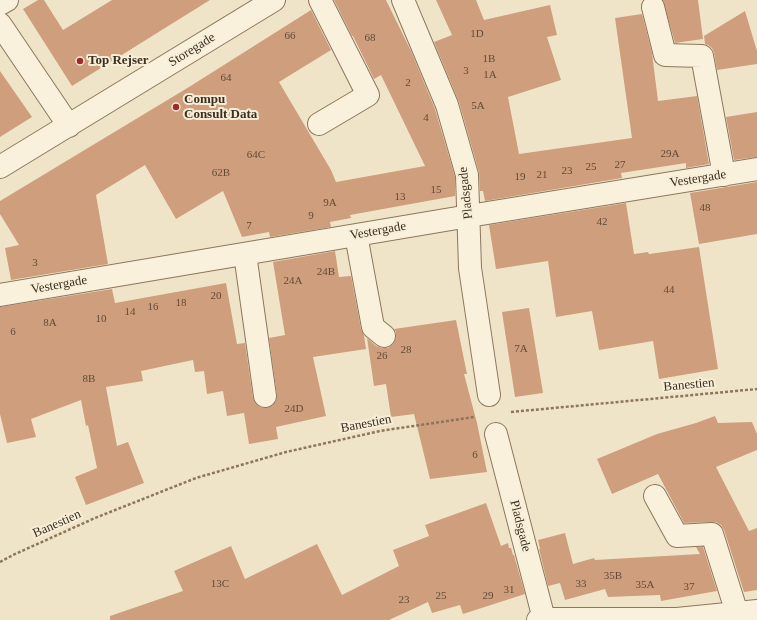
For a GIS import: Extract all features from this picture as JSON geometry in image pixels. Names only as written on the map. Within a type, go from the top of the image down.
[{"type":"street","points":[[0,4],[7,0]]},
{"type":"street","name":"Storegade","points":[[0,167],[274,0]]},
{"type":"street","points":[[319,124],[368,95],[320,0]]},
{"type":"street","name":"Pladsgade","points":[[403,0],[447,105],[467,175],[470,268],[489,395]]},
{"type":"street","points":[[653,7],[665,55],[702,56],[724,175]]},
{"type":"street","points":[[0,24],[69,126]]},
{"type":"street","name":"Vestergade","points":[[0,295],[469,216],[757,170]]},
{"type":"street","points":[[356,235],[373,327],[384,336]]},
{"type":"street","points":[[245,254],[265,396]]},
{"type":"street","name":"Pladsgade","points":[[496,434],[541,620]]},
{"type":"street","points":[[541,620],[677,619],[747,612],[712,534],[677,536],[656,496]]},
{"type":"path","name":"Banestien","points":[[508,412],[757,389]]},
{"type":"path","name":"Banestien","points":[[0,562],[94,518],[196,478],[286,452],[329,442],[380,431],[478,416]]},
{"type":"building","points":[[38,0],[44,0],[63,30],[112,0],[210,0],[72,86],[23,9]]},
{"type":"building","points":[[334,0],[386,0],[411,51],[435,109],[455,177],[455,196],[350,215],[351,218],[330,222],[331,227],[270,237],[269,232],[242,237],[223,191],[176,219],[145,165],[96,195],[108,264],[11,280],[5,248],[19,245],[0,214],[0,201],[189,87],[311,10],[331,50],[279,82],[331,170],[336,182],[425,166],[381,75],[374,79]]},
{"type":"building","points":[[436,0],[476,0],[484,20],[550,5],[557,35],[547,37],[561,80],[508,97],[519,154],[632,138],[615,18],[642,14],[652,53],[658,101],[697,96],[709,164],[686,168],[686,163],[621,173],[622,178],[485,201],[483,191],[480,191],[479,172],[459,102],[434,42],[452,35]]},
{"type":"building","points":[[663,0],[698,0],[703,39],[675,43]]},
{"type":"building","points":[[745,11],[757,51],[757,64],[717,70],[714,53],[712,48],[705,44],[704,36]]},
{"type":"building","points":[[0,71],[32,117],[0,137]]},
{"type":"building","points":[[757,112],[757,157],[734,160],[726,117]]},
{"type":"building","points":[[757,182],[757,234],[699,244],[690,193]]},
{"type":"building","points":[[626,203],[634,254],[648,252],[649,254],[699,247],[718,369],[659,379],[653,341],[599,350],[592,311],[556,317],[548,261],[496,269],[489,225]]},
{"type":"building","points":[[335,251],[339,277],[351,276],[366,349],[313,357],[326,416],[276,427],[278,439],[249,444],[244,413],[227,416],[223,391],[207,394],[204,371],[195,372],[193,360],[141,371],[143,381],[106,387],[117,446],[128,442],[144,483],[86,505],[75,477],[97,468],[81,400],[31,419],[36,437],[7,443],[0,414],[0,307],[112,289],[115,303],[226,283],[237,344],[245,343],[253,398],[255,403],[260,407],[267,408],[272,406],[276,401],[277,395],[269,338],[285,335],[273,262]]},
{"type":"building","points":[[529,308],[543,393],[515,397],[502,312]]},
{"type":"building","points":[[456,320],[467,374],[464,374],[477,423],[487,472],[430,479],[414,414],[391,417],[386,384],[374,386],[367,338],[376,346],[388,348],[393,344],[396,338],[396,332],[394,329]]},
{"type":"building","points":[[715,416],[718,423],[752,422],[757,434],[757,450],[716,467],[749,531],[757,528],[757,590],[744,592],[724,530],[721,525],[716,522],[684,523],[658,474],[612,494],[597,459],[657,434]]},
{"type":"building","points":[[486,503],[501,546],[508,543],[509,548],[511,548],[514,555],[525,594],[463,614],[460,605],[432,613],[428,602],[389,620],[110,620],[110,616],[183,591],[174,571],[231,546],[245,579],[317,544],[342,595],[399,566],[393,550],[429,536],[425,525]]},
{"type":"building","points":[[565,533],[573,564],[594,558],[595,560],[700,554],[696,547],[703,547],[717,591],[661,601],[660,595],[608,597],[605,589],[565,600],[560,583],[548,586],[538,540]]},
{"type":"place","name":"Top Rejser","points":[[80,61]]},
{"type":"place","name":"Compu Consult Data","points":[[176,107]]}]
